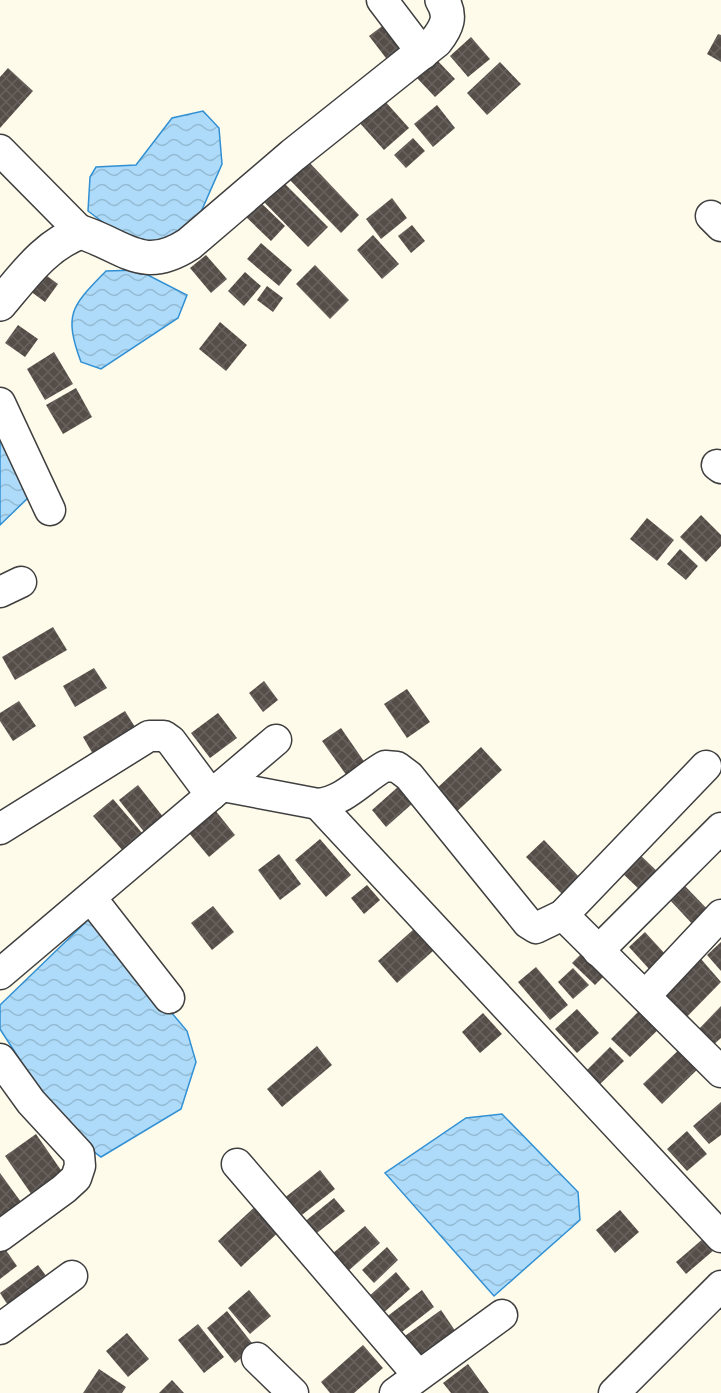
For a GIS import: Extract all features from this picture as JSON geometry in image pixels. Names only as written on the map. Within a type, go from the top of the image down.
[{"type":"street","points":[[382,0],[423,54]]},
{"type":"street","points":[[0,150],[81,232],[135,255],[154,260],[172,255],[189,244],[293,155],[423,54],[447,27],[448,10],[442,0]]},
{"type":"street","points":[[0,304],[44,253],[61,239],[81,232]]},
{"type":"street","points":[[0,403],[50,510]]},
{"type":"street","points":[[0,829],[149,736],[156,735],[171,741],[217,790],[318,804],[331,802],[344,795],[385,766],[397,767],[409,776],[528,922],[536,928],[563,915],[706,766]]},
{"type":"street","points":[[0,974],[276,740]]},
{"type":"street","points":[[318,804],[721,1237]]},
{"type":"street","points":[[598,951],[721,828]]},
{"type":"street","points":[[91,898],[169,998]]},
{"type":"street","points":[[563,915],[721,1072]]},
{"type":"street","points":[[645,996],[721,915]]},
{"type":"street","points":[[0,1059],[31,1102],[79,1154],[80,1166],[76,1178],[64,1189],[0,1236]]},
{"type":"street","points":[[237,1164],[418,1375]]},
{"type":"street","points":[[0,1329],[72,1276]]},
{"type":"street","points":[[614,1393],[721,1286]]},
{"type":"street","points":[[395,1393],[502,1315]]},
{"type":"street","points":[[257,1358],[293,1393]]},
{"type":"water","points":[[203,111],[219,128],[222,164],[197,221],[158,250],[133,245],[88,211],[90,177],[96,167],[136,165],[172,118]]},
{"type":"water","points":[[138,270],[187,295],[178,318],[101,369],[81,362],[72,321],[78,302],[106,271]]},
{"type":"water","points":[[0,435],[32,494],[0,525]]},
{"type":"water","points":[[91,917],[187,1031],[196,1062],[181,1109],[101,1157],[65,1130],[0,1029],[0,1005]]},
{"type":"water","points":[[502,1114],[578,1192],[580,1220],[494,1296],[385,1173],[466,1118]]},
{"type":"building","points":[[389,21],[409,46],[389,62],[369,36]]},
{"type":"building","points":[[718,34],[721,35],[721,62],[707,54]]},
{"type":"building","points":[[471,37],[490,59],[468,77],[450,56]]},
{"type":"building","points":[[436,59],[455,79],[435,97],[416,77]]},
{"type":"building","points":[[500,62],[521,84],[487,115],[467,93]]},
{"type":"building","points":[[8,68],[33,91],[0,128],[0,77]]},
{"type":"building","points":[[383,99],[409,128],[384,150],[358,121]]},
{"type":"building","points":[[437,105],[455,128],[433,147],[414,124]]},
{"type":"building","points":[[413,138],[425,151],[406,168],[394,155]]},
{"type":"building","points":[[307,160],[359,215],[341,233],[288,178]]},
{"type":"building","points":[[281,180],[328,227],[308,247],[262,200]]},
{"type":"building","points":[[392,198],[407,218],[381,239],[366,219]]},
{"type":"building","points":[[258,200],[285,226],[271,241],[244,215]]},
{"type":"building","points":[[412,225],[425,241],[411,253],[398,236]]},
{"type":"building","points":[[373,235],[399,264],[382,279],[357,250]]},
{"type":"building","points":[[261,243],[292,270],[279,286],[247,259]]},
{"type":"building","points":[[206,255],[227,279],[211,293],[190,268]]},
{"type":"building","points":[[315,265],[349,300],[330,319],[296,284]]},
{"type":"building","points":[[39,270],[58,284],[45,302],[26,288]]},
{"type":"building","points":[[245,272],[261,286],[244,306],[228,291]]},
{"type":"building","points":[[267,286],[283,298],[273,312],[257,300]]},
{"type":"building","points":[[220,322],[247,345],[226,371],[199,349]]},
{"type":"building","points":[[18,325],[38,339],[25,357],[5,343]]},
{"type":"building","points":[[54,352],[73,384],[45,400],[27,369]]},
{"type":"building","points":[[76,388],[92,417],[63,434],[46,405]]},
{"type":"building","points":[[701,515],[721,535],[721,546],[706,562],[680,537]]},
{"type":"building","points":[[647,518],[674,540],[657,561],[630,539]]},
{"type":"building","points":[[680,549],[698,566],[686,580],[667,564]]},
{"type":"building","points":[[53,627],[67,650],[15,680],[2,657]]},
{"type":"building","points":[[94,668],[107,688],[75,707],[63,686]]},
{"type":"building","points":[[264,681],[278,700],[263,712],[249,693]]},
{"type":"building","points":[[407,689],[430,722],[407,738],[384,704]]},
{"type":"building","points":[[19,701],[36,726],[13,741],[0,721],[0,713]]},
{"type":"building","points":[[125,711],[140,735],[97,761],[83,737]]},
{"type":"building","points":[[218,713],[237,738],[210,758],[191,733]]},
{"type":"building","points":[[341,728],[370,770],[352,783],[322,741]]},
{"type":"building","points":[[481,747],[502,770],[454,814],[434,791]]},
{"type":"building","points":[[138,785],[164,818],[145,833],[119,800]]},
{"type":"building","points":[[399,786],[413,803],[386,827],[372,810]]},
{"type":"building","points":[[113,799],[143,834],[123,851],[93,816]]},
{"type":"building","points":[[211,805],[235,835],[209,857],[184,827]]},
{"type":"building","points":[[320,839],[351,875],[326,897],[295,860]]},
{"type":"building","points":[[544,840],[581,879],[564,896],[526,857]]},
{"type":"building","points":[[637,852],[660,874],[642,892],[619,870]]},
{"type":"building","points":[[279,854],[301,884],[280,900],[258,870]]},
{"type":"building","points":[[683,884],[712,914],[697,929],[668,898]]},
{"type":"building","points":[[367,885],[380,900],[364,914],[351,898]]},
{"type":"building","points":[[213,906],[234,932],[212,950],[191,923]]},
{"type":"building","points":[[423,921],[442,943],[397,983],[378,961]]},
{"type":"building","points":[[645,932],[666,955],[650,970],[629,947]]},
{"type":"building","points":[[721,942],[721,971],[707,955]]},
{"type":"building","points":[[587,948],[609,971],[595,985],[572,963]]},
{"type":"building","points":[[701,959],[721,982],[678,1026],[656,1005]]},
{"type":"building","points":[[536,967],[568,1005],[550,1020],[518,982]]},
{"type":"building","points":[[573,968],[589,985],[573,999],[558,982]]},
{"type":"building","points":[[646,1004],[665,1023],[630,1057],[611,1039]]},
{"type":"building","points":[[721,1006],[721,1038],[712,1046],[697,1031]]},
{"type":"building","points":[[577,1009],[599,1033],[577,1053],[555,1029]]},
{"type":"building","points":[[483,1013],[502,1034],[480,1053],[462,1032]]},
{"type":"building","points":[[687,1042],[706,1061],[662,1104],[643,1084]]},
{"type":"building","points":[[317,1046],[332,1065],[282,1107],[267,1089]]},
{"type":"building","points":[[610,1047],[624,1061],[598,1086],[585,1072]]},
{"type":"building","points":[[721,1102],[721,1135],[709,1144],[693,1126]]},
{"type":"building","points":[[687,1131],[707,1154],[687,1171],[667,1149]]},
{"type":"building","points":[[36,1134],[65,1176],[34,1198],[5,1156]]},
{"type":"building","points":[[320,1170],[335,1189],[298,1218],[283,1199]]},
{"type":"building","points":[[0,1173],[21,1202],[0,1217]]},
{"type":"building","points":[[334,1198],[345,1211],[313,1236],[303,1223]]},
{"type":"building","points":[[260,1202],[283,1228],[241,1267],[218,1241]]},
{"type":"building","points":[[620,1210],[639,1232],[615,1253],[596,1230]]},
{"type":"building","points":[[365,1226],[380,1243],[347,1272],[332,1254]]},
{"type":"building","points":[[711,1232],[721,1244],[686,1274],[676,1262]]},
{"type":"building","points":[[3,1246],[17,1266],[0,1279],[0,1248]]},
{"type":"building","points":[[387,1247],[398,1260],[374,1283],[362,1270]]},
{"type":"building","points":[[38,1265],[50,1281],[11,1310],[0,1293]]},
{"type":"building","points":[[396,1272],[410,1289],[380,1316],[366,1299]]},
{"type":"building","points":[[249,1290],[271,1316],[250,1334],[228,1308]]},
{"type":"building","points":[[422,1290],[434,1307],[398,1335],[385,1318]]},
{"type":"building","points":[[441,1310],[456,1332],[417,1360],[402,1338]]},
{"type":"building","points":[[227,1311],[255,1347],[235,1363],[207,1328]]},
{"type":"building","points":[[198,1324],[224,1357],[204,1373],[178,1340]]},
{"type":"building","points":[[127,1333],[149,1359],[128,1377],[106,1351]]},
{"type":"building","points":[[363,1345],[383,1368],[354,1393],[330,1393],[321,1382]]},
{"type":"building","points":[[468,1364],[489,1393],[451,1393],[443,1383]]},
{"type":"building","points":[[99,1369],[126,1387],[122,1393],[83,1393]]},
{"type":"building","points":[[172,1380],[184,1393],[159,1393]]}]
